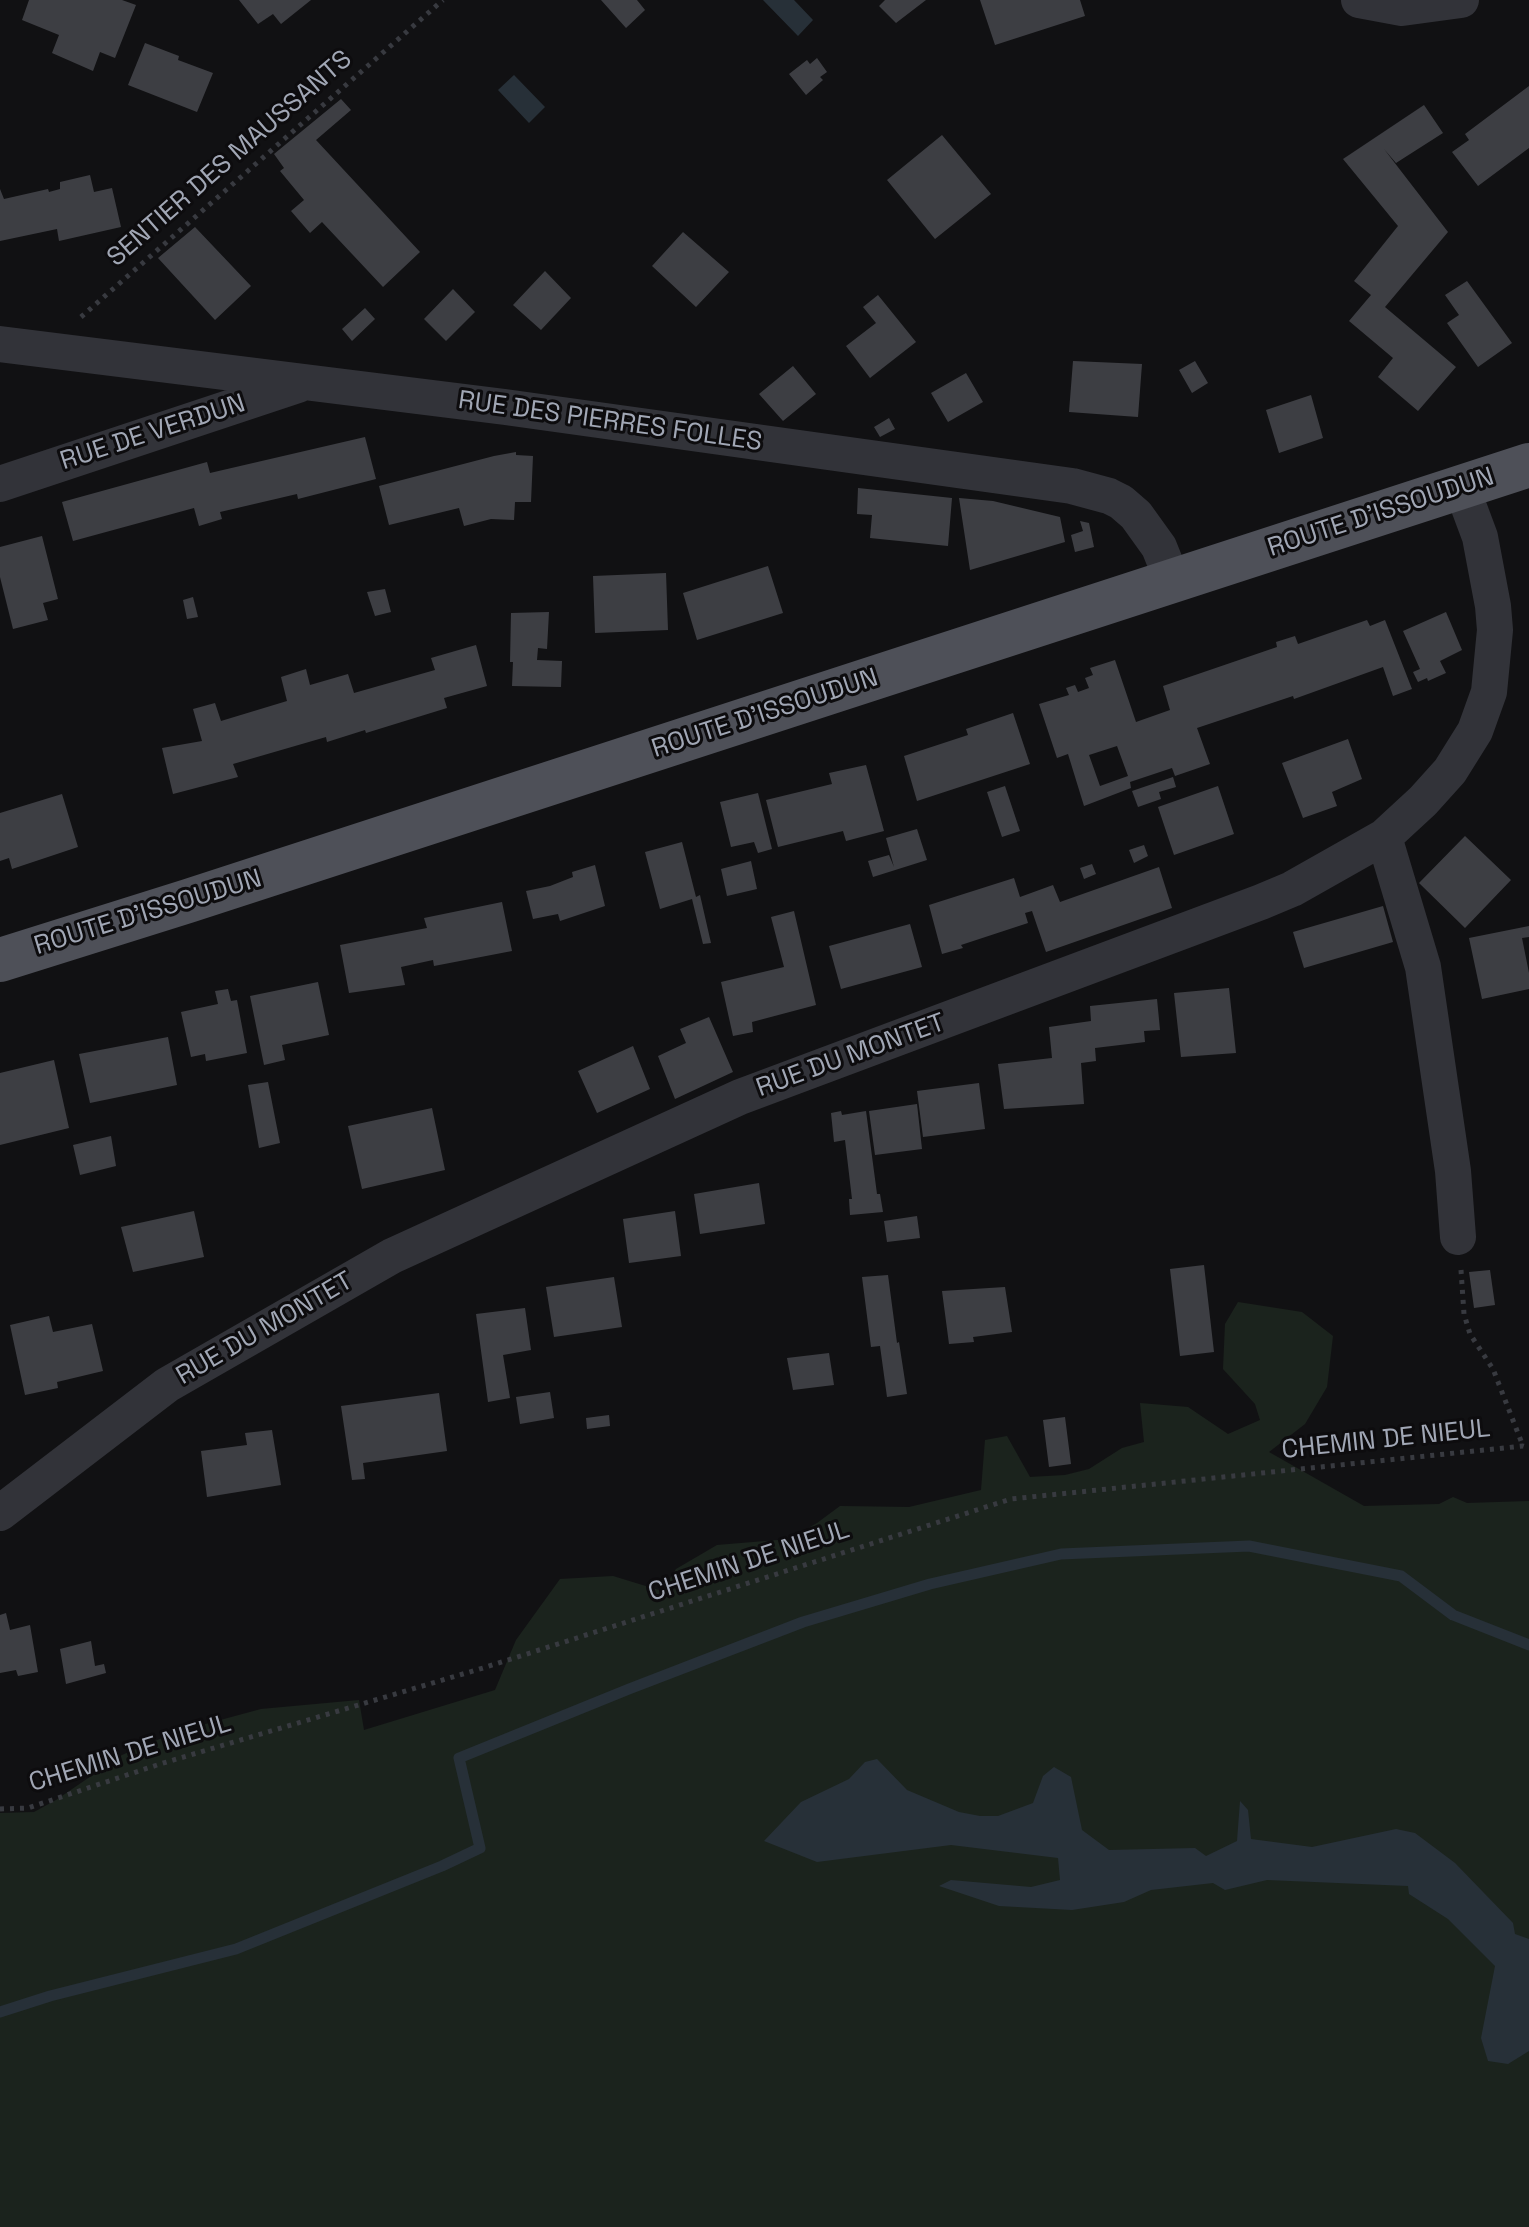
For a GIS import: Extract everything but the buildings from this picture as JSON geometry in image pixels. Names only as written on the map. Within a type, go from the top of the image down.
[{"type":"main road","name":"ROUTE D'ISSOUDUN","points":[[0,960],[203,897],[1529,465]]},
{"type":"street","points":[[1359,0],[1402,8],[1461,0]]},
{"type":"street","name":"RUE DES PIERRES FOLLES","points":[[0,344],[505,407],[1085,489],[1121,502],[1136,515],[1159,547],[1173,582]]},
{"type":"street","name":"RUE DE VERDUN","points":[[0,484],[306,382]]},
{"type":"street","name":"RUE DU MONTET","points":[[0,1513],[167,1385],[392,1256],[740,1097],[1292,889],[1384,837],[1450,771],[1475,731],[1489,692],[1495,630],[1493,606],[1480,537],[1461,486]]},
{"type":"street","points":[[1384,837],[1423,967],[1453,1171],[1458,1237]]},
{"type":"path","name":"SENTIER DES MAUSSANTS","points":[[44,349],[443,0]]},
{"type":"path","points":[[1458,1237],[1464,1314],[1470,1334],[1493,1369],[1526,1447]]},
{"type":"path","name":"CHEMIN DE NIEUL","points":[[0,1809],[28,1808],[160,1764],[483,1668],[1011,1499],[1526,1447]]},
{"type":"shaded area","points":[[763,0],[794,0],[813,20],[798,36]]},
{"type":"shaded area","points":[[514,75],[545,107],[529,123],[498,90]]},
{"type":"shaded area","points":[[1238,1302],[1302,1312],[1333,1336],[1327,1387],[1305,1424],[1269,1452],[1364,1506],[1439,1504],[1453,1497],[1467,1503],[1529,1501],[1529,2227],[0,2227],[0,1813],[34,1812],[122,1755],[176,1732],[261,1709],[359,1700],[364,1730],[495,1690],[516,1640],[560,1579],[613,1576],[662,1591],[676,1569],[717,1545],[789,1539],[840,1506],[909,1507],[981,1490],[985,1440],[1007,1436],[1030,1477],[1065,1475],[1089,1469],[1122,1448],[1144,1442],[1140,1403],[1188,1407],[1228,1434],[1260,1420],[1255,1404],[1223,1369],[1225,1324]]},
{"type":"shaded area","points":[[877,1759],[907,1790],[959,1812],[980,1816],[998,1816],[1033,1803],[1043,1776],[1054,1767],[1071,1777],[1082,1830],[1109,1850],[1195,1848],[1206,1856],[1237,1841],[1240,1801],[1248,1810],[1251,1839],[1312,1847],[1396,1829],[1415,1833],[1455,1863],[1513,1923],[1515,1934],[1529,1939],[1529,2051],[1508,2064],[1488,2061],[1481,2038],[1495,1966],[1448,1919],[1409,1894],[1408,1886],[1267,1880],[1225,1890],[1213,1883],[1151,1890],[1124,1902],[1072,1910],[999,1906],[939,1886],[951,1880],[1031,1887],[1060,1880],[1058,1858],[951,1845],[817,1862],[764,1841],[801,1802],[849,1779],[865,1762]]},
{"type":"waterway","points":[[0,2012],[50,1996],[236,1949],[442,1866],[480,1848],[459,1758],[803,1622],[930,1584],[1061,1554],[1249,1546],[1401,1576],[1453,1615],[1529,1645]]}]
